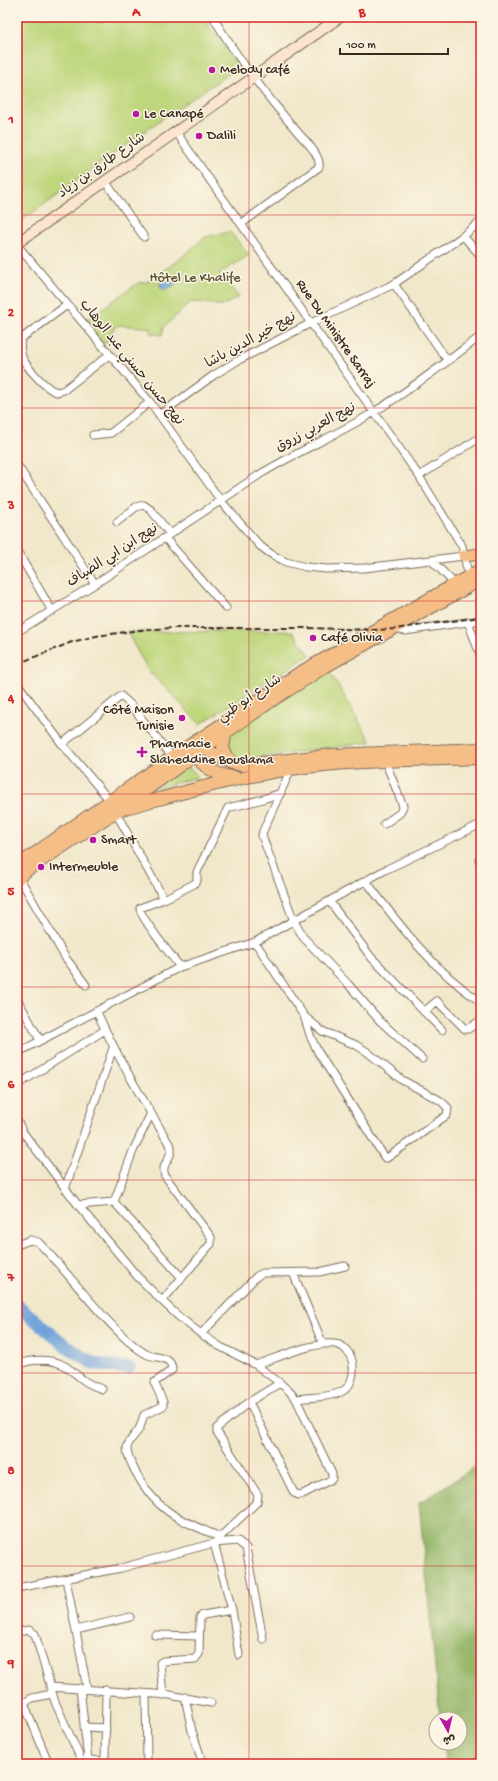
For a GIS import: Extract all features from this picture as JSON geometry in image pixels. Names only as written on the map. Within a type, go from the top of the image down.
[{"type":"highway","points":[[225,734],[223,749],[232,764]]},
{"type":"highway","points":[[200,744],[232,764],[253,765],[332,755],[481,748]]},
{"type":"highway","name":"شارع أبو ظبي","points":[[18,874],[27,870],[115,808],[200,744]]},
{"type":"highway","points":[[190,752],[213,772],[225,776],[243,777]]},
{"type":"highway","name":"شارع أبو ظبي","points":[[115,808],[172,757],[190,752]]},
{"type":"highway","points":[[115,808],[243,777],[291,769],[385,760],[481,758]]},
{"type":"main road","points":[[464,556],[481,554]]},
{"type":"main road","name":"شارع أبو ظبي","points":[[200,744],[297,674],[389,626],[464,584],[481,569]]},
{"type":"main road","name":"شارع أبو ظبي","points":[[464,584],[481,580]]},
{"type":"main road","name":"شارع أبو ظبي","points":[[200,744],[225,734],[320,670],[389,626]]},
{"type":"street","points":[[90,17],[101,19],[103,17]]},
{"type":"street","points":[[212,17],[252,78],[304,139],[320,161],[319,167],[241,224]]},
{"type":"street","name":"شارع طارق بن زياد","points":[[17,244],[340,17]]},
{"type":"street","name":"Rue Du Ministre Sarraj","points":[[176,132],[419,476],[462,546],[464,556],[464,584]]},
{"type":"street","points":[[105,181],[144,237]]},
{"type":"street","name":"نهج خير الدين باشا","points":[[159,415],[214,375],[311,323],[394,284],[463,236],[481,221]]},
{"type":"street","points":[[463,236],[481,256]]},
{"type":"street","name":"نهج حسن حسني عبد الوهاب","points":[[17,244],[66,305],[150,402],[221,501],[260,546],[286,562],[306,567],[327,569],[364,568],[464,556]]},
{"type":"street","points":[[394,284],[448,361]]},
{"type":"street","points":[[66,305],[19,340],[20,352],[25,364],[53,392],[61,392],[109,355]]},
{"type":"street","name":"نهج العربي زروق","points":[[221,501],[282,460],[374,412],[415,386],[481,336]]},
{"type":"street","points":[[93,435],[111,433],[150,402]]},
{"type":"street","points":[[419,476],[481,437]]},
{"type":"street","points":[[17,465],[95,584]]},
{"type":"street","name":"نهج ابن ابي الضياف","points":[[17,632],[95,584],[221,501]]},
{"type":"street","points":[[117,522],[136,507],[144,505],[151,510],[168,536],[226,608]]},
{"type":"street","points":[[17,552],[52,611]]},
{"type":"street","points":[[432,561],[464,584]]},
{"type":"street","points":[[389,626],[405,631],[481,620]]},
{"type":"street","points":[[468,622],[481,657]]},
{"type":"street","points":[[17,683],[62,744],[115,808],[164,899]]},
{"type":"street","points":[[62,744],[120,696],[130,704],[172,757]]},
{"type":"street","points":[[384,824],[400,813],[403,806],[385,760]]},
{"type":"street","points":[[291,769],[262,831],[262,836],[294,921],[303,937],[348,984],[366,1006],[380,1021],[422,1059]]},
{"type":"street","points":[[180,967],[140,911],[141,907],[164,899],[197,881],[197,872],[228,808],[281,793]]},
{"type":"street","points":[[17,1053],[180,967],[255,942],[366,881],[481,824]]},
{"type":"street","points":[[18,874],[65,957],[86,985]]},
{"type":"street","points":[[366,881],[406,933],[449,979],[480,1000]]},
{"type":"street","points":[[330,902],[371,957],[442,1030]]},
{"type":"street","points":[[255,942],[304,1016],[311,1038],[318,1052],[385,1158],[447,1114],[448,1108],[441,1101],[402,1080],[356,1045],[322,1031],[304,1016]]},
{"type":"street","points":[[17,999],[40,1040]]},
{"type":"street","points":[[424,1012],[437,1001],[465,1029],[468,1029],[481,1020]]},
{"type":"street","points":[[97,1012],[113,1048],[171,1148],[171,1154],[164,1166],[165,1176],[212,1240],[209,1246],[162,1301]]},
{"type":"street","points":[[17,1085],[105,1030]]},
{"type":"street","points":[[65,1189],[113,1048]]},
{"type":"street","points":[[114,1202],[133,1151],[151,1113]]},
{"type":"street","points":[[17,1120],[22,1131],[65,1189],[137,1276],[178,1316],[201,1334],[219,1346],[256,1365],[280,1383],[296,1399],[332,1476],[330,1481],[299,1495],[294,1493],[249,1402]]},
{"type":"street","points":[[78,1205],[114,1202]]},
{"type":"street","points":[[114,1202],[182,1278]]},
{"type":"street","points":[[17,1245],[30,1240],[38,1242],[109,1322],[137,1349],[151,1356],[164,1358],[169,1361],[172,1370],[155,1382],[163,1402],[163,1406],[144,1415],[140,1427],[128,1445],[128,1455],[138,1475],[154,1499],[165,1510],[177,1519],[220,1537]]},
{"type":"street","points":[[201,1334],[258,1276],[269,1272],[293,1274],[318,1272],[345,1266]]},
{"type":"street","points":[[293,1274],[323,1344]]},
{"type":"street","points":[[256,1365],[323,1344],[342,1346],[348,1351],[352,1359],[354,1369],[352,1379],[342,1391],[332,1394],[296,1399]]},
{"type":"street","points":[[17,1365],[27,1360],[58,1363],[84,1382],[102,1389]]},
{"type":"street","points":[[214,1543],[257,1502],[258,1498],[257,1493],[217,1430],[249,1402],[280,1383]]},
{"type":"street","points":[[17,1588],[121,1568],[214,1543],[238,1541],[246,1548],[263,1639]]},
{"type":"street","points":[[214,1543],[232,1610],[238,1655]]},
{"type":"street","points":[[66,1579],[76,1630],[84,1688],[85,1761]]},
{"type":"street","points":[[163,1695],[160,1663],[163,1661],[195,1659],[198,1654],[199,1620],[202,1616],[232,1610]]},
{"type":"street","points":[[76,1630],[130,1617]]},
{"type":"street","points":[[17,1632],[29,1630],[35,1634],[51,1690],[85,1761]]},
{"type":"street","points":[[155,1635],[199,1636]]},
{"type":"street","points":[[50,1764],[24,1703],[51,1690],[84,1688],[185,1697],[211,1703]]},
{"type":"street","points":[[74,1764],[85,1761],[105,1763],[106,1690]]},
{"type":"street","points":[[145,1763],[146,1694]]},
{"type":"street","points":[[185,1697],[192,1731],[203,1764]]},
{"type":"street","points":[[84,1727],[106,1728]]},
{"type":"green space","points":[[17,17],[201,17],[240,66],[159,121],[17,224]]},
{"type":"green space","name":"Hôtel Le Khalife","points":[[230,232],[249,255],[219,274],[239,297],[222,306],[191,302],[164,327],[162,335],[150,333],[151,328],[118,325],[111,332],[114,336],[104,344],[83,322],[138,283],[147,282],[180,259],[205,237]]},
{"type":"green space","points":[[292,631],[310,655],[200,724],[147,669],[127,632]]},
{"type":"green space","points":[[327,667],[371,742],[227,762],[225,736]]},
{"type":"green space","points":[[185,764],[199,777],[147,790]]},
{"type":"green space","points":[[481,1463],[481,1764],[445,1764],[444,1751],[468,1751],[468,1711],[439,1711],[419,1503]]},
{"type":"water","points":[[173,275],[180,281],[173,285],[174,287],[169,287],[167,290],[161,289],[160,283],[167,277],[172,277]]},
{"type":"waterway","points":[[17,1305],[66,1346],[94,1364],[129,1368]]},
{"type":"railway","points":[[17,664],[72,642],[96,636],[140,630],[172,628],[307,628],[374,630],[394,629],[481,617]]},
{"type":"place","name":"Melody café","points":[[212,70]]},
{"type":"place","name":"Le Canapé","points":[[136,114]]},
{"type":"place","name":"Dalili","points":[[199,136]]},
{"type":"place","name":"Café Olivia","points":[[313,638]]},
{"type":"place","name":"Côté Maison Tunisie","points":[[182,718]]},
{"type":"place","name":"Pharmacie Slaheddine Bouslama","points":[[142,752]]},
{"type":"place","name":"Smart","points":[[93,840]]},
{"type":"place","name":"Intermeuble","points":[[41,867]]}]
